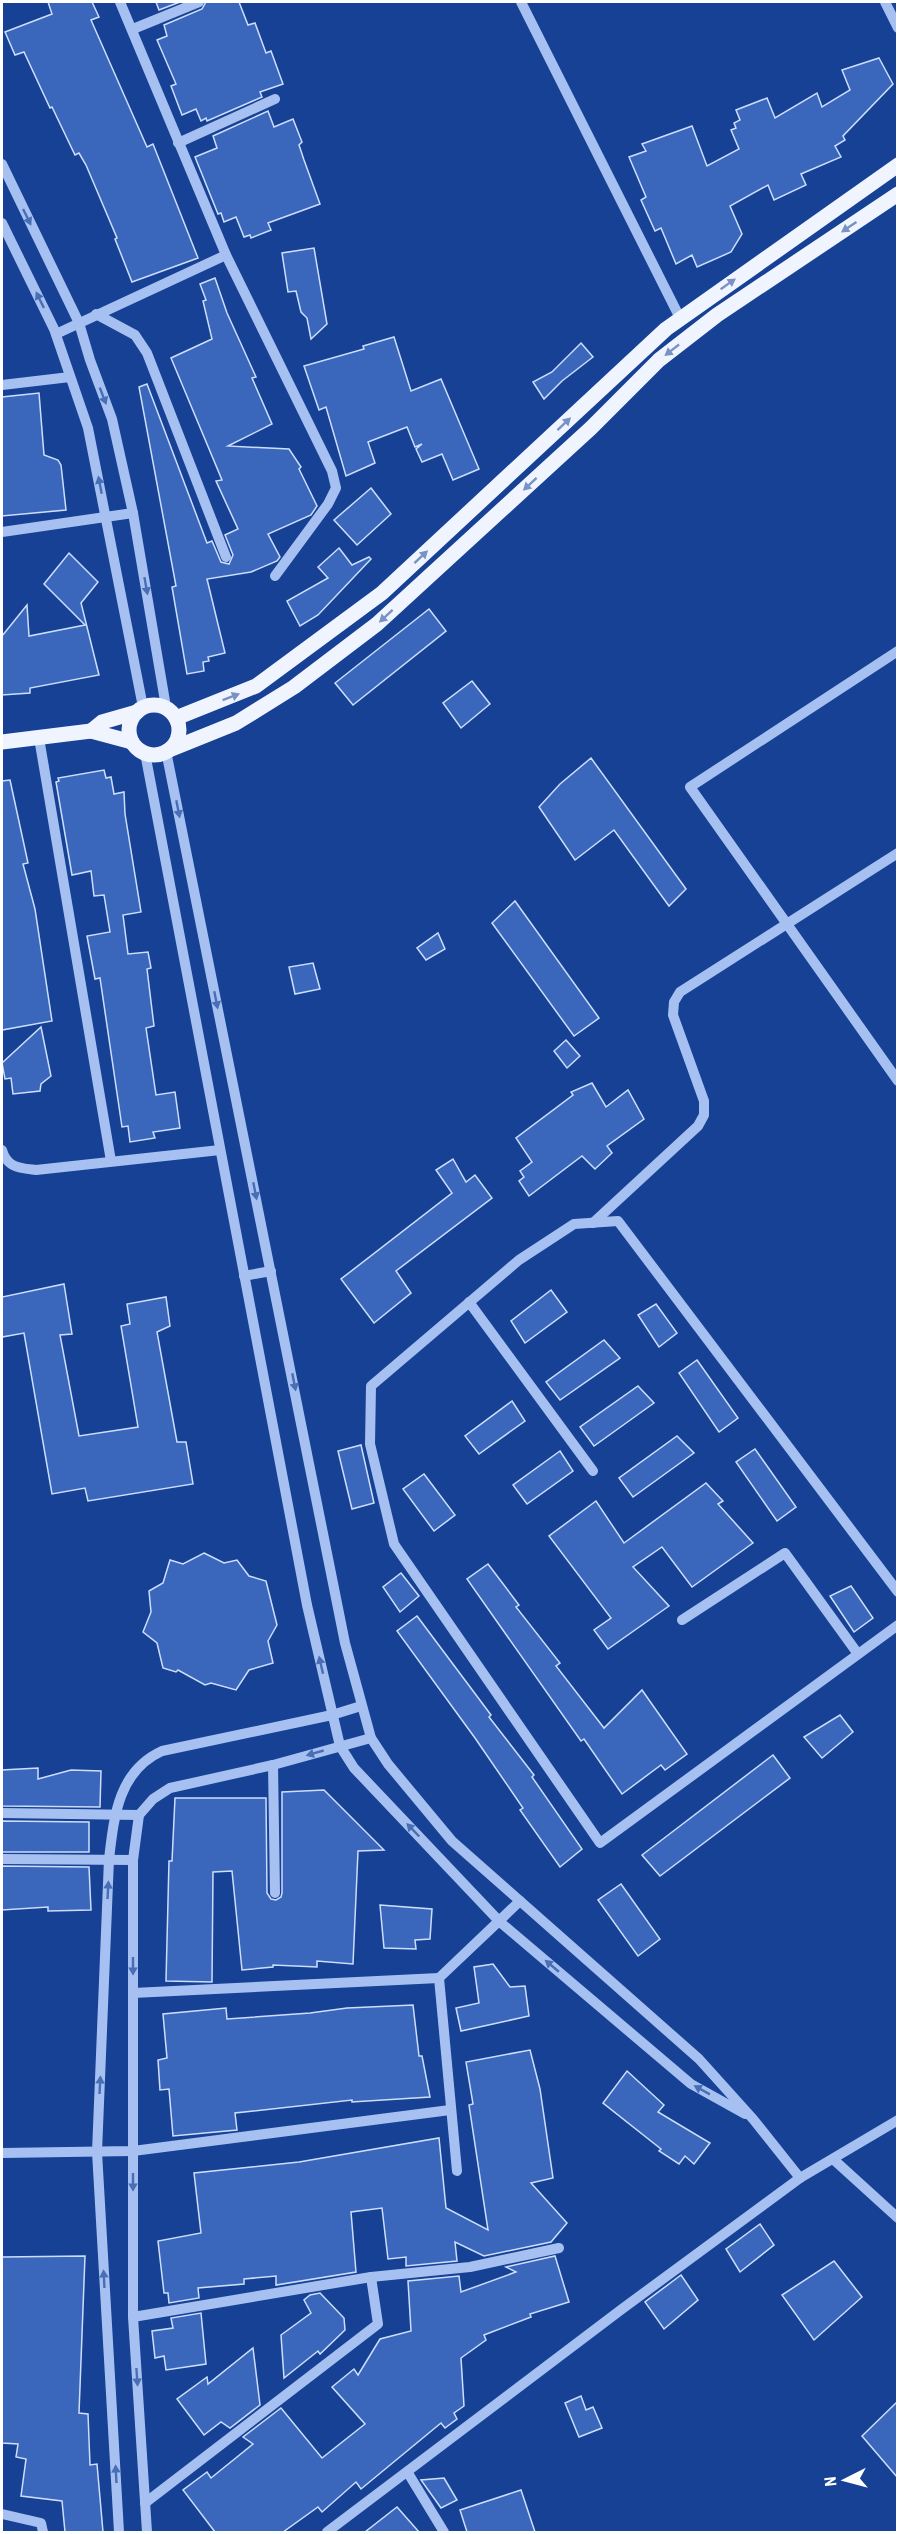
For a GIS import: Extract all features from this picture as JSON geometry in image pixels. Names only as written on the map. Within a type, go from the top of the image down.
[{"type":"main road","points":[[91,731],[102,723],[151,705],[171,713],[246,691],[265,680],[382,593],[686,314],[897,165]]},
{"type":"main road","points":[[2,742],[91,731],[132,741],[145,753],[153,755],[236,723],[294,687],[377,624],[591,428],[659,360],[702,326],[897,194]]},
{"type":"main road","points":[[686,314],[702,326]]},
{"type":"main road","points":[[471,510],[482,527]]},
{"type":"main road","points":[[132,741],[130,725],[140,710]]},
{"type":"main road","points":[[168,751],[178,735],[171,713]]},
{"type":"street","points":[[120,2],[226,255],[332,471],[336,488],[328,504],[275,576]]},
{"type":"street","points":[[133,29],[199,2]]},
{"type":"street","points":[[521,2],[686,314]]},
{"type":"street","points":[[885,2],[897,28]]},
{"type":"street","points":[[178,143],[275,99]]},
{"type":"street","points":[[2,164],[79,323],[112,419],[133,513],[171,713]]},
{"type":"street","points":[[2,223],[56,334],[90,436],[140,710]]},
{"type":"street","points":[[56,334],[226,255]]},
{"type":"street","points":[[96,314],[135,335],[147,353],[226,557]]},
{"type":"street","points":[[2,386],[70,377]]},
{"type":"street","points":[[2,532],[133,513]]},
{"type":"street","points":[[897,651],[690,787],[897,1081]]},
{"type":"street","points":[[39,738],[111,1161]]},
{"type":"street","points":[[168,751],[343,1631],[371,1738],[388,1764],[452,1841],[699,2059],[753,2119],[800,2178]]},
{"type":"street","points":[[145,753],[307,1605],[340,1746],[354,1768],[500,1922],[692,2084],[753,2119]]},
{"type":"street","points":[[592,1223],[698,1126],[704,1115],[704,1101],[673,1015],[674,1002],[680,992],[897,853]]},
{"type":"street","points":[[2,1150],[3,1157],[14,1168],[36,1170],[220,1150]]},
{"type":"street","points":[[897,1592],[618,1221],[574,1224],[519,1260],[370,1386],[370,1444],[394,1544],[600,1843],[897,1625]]},
{"type":"street","points":[[244,1276],[271,1271]]},
{"type":"street","points":[[469,1302],[593,1471]]},
{"type":"street","points":[[682,1620],[785,1553],[858,1654]]},
{"type":"street","points":[[119,2532],[97,2152],[114,1814],[133,1771],[150,1756],[162,1751],[332,1716],[361,1706]]},
{"type":"street","points":[[147,2532],[133,2317],[133,1860],[139,1815],[153,1799],[170,1788],[273,1765],[371,1738]]},
{"type":"street","points":[[273,1765],[275,1893]]},
{"type":"street","points":[[2,1813],[139,1815]]},
{"type":"street","points":[[2,1859],[133,1860]]},
{"type":"street","points":[[133,1994],[439,1978],[500,1922],[520,1900]]},
{"type":"street","points":[[439,1978],[457,2171]]},
{"type":"street","points":[[2,2153],[133,2151],[450,2110]]},
{"type":"street","points":[[327,2532],[800,2178],[897,2120]]},
{"type":"street","points":[[833,2159],[897,2218]]},
{"type":"street","points":[[133,2317],[371,2277],[470,2267],[560,2248]]},
{"type":"street","points":[[144,2503],[378,2324],[371,2277]]},
{"type":"street","points":[[408,2473],[444,2532]]},
{"type":"street","points":[[2,2514],[41,2523],[43,2532]]},
{"type":"building","points":[[48,2],[92,2],[99,17],[91,20],[147,147],[153,144],[198,258],[132,282],[115,239],[117,238],[86,165],[79,153],[75,155],[24,52],[15,55],[5,32],[52,14]]},
{"type":"building","points":[[156,2],[180,2],[159,10]]},
{"type":"building","points":[[206,2],[239,2],[248,25],[255,23],[266,53],[271,51],[283,84],[260,92],[262,97],[207,121],[206,118],[201,121],[196,109],[182,115],[171,86],[176,84],[157,40],[167,36],[164,25],[202,9]]},
{"type":"building","points":[[879,58],[893,84],[843,136],[845,140],[835,146],[841,157],[801,174],[806,185],[774,200],[768,185],[730,206],[742,234],[731,252],[697,267],[692,255],[676,264],[661,228],[655,231],[641,200],[646,197],[629,157],[646,151],[642,144],[692,126],[707,166],[739,149],[731,130],[736,128],[734,123],[740,120],[736,110],[767,98],[775,118],[817,93],[822,107],[850,90],[842,70]]},
{"type":"building","points":[[268,111],[274,127],[293,119],[302,142],[299,145],[320,204],[268,223],[271,230],[251,238],[250,235],[244,237],[236,217],[224,222],[221,213],[218,214],[195,157],[217,148],[213,136]]},
{"type":"building","points":[[314,248],[327,324],[311,339],[307,318],[301,312],[296,291],[288,292],[282,253]]},
{"type":"building","points":[[215,278],[227,313],[256,377],[252,378],[272,424],[228,446],[289,449],[301,467],[299,469],[317,506],[311,515],[268,534],[280,557],[277,561],[251,572],[207,579],[225,653],[208,657],[209,661],[203,662],[204,671],[187,674],[172,587],[176,586],[139,387],[147,384],[207,543],[212,541],[221,562],[229,564],[233,555],[225,535],[238,529],[216,481],[222,480],[171,358],[212,339],[203,301],[206,300],[200,284]]},
{"type":"building","points":[[394,337],[411,391],[441,379],[479,469],[453,480],[442,454],[422,462],[416,449],[422,444],[415,447],[407,427],[368,442],[375,463],[346,476],[326,407],[319,410],[304,366],[364,349],[363,346]]},
{"type":"building","points":[[581,343],[593,357],[562,381],[544,399],[533,382],[552,372]]},
{"type":"building","points":[[39,393],[44,455],[58,460],[61,465],[66,510],[2,516],[2,397]]},
{"type":"building","points":[[371,488],[391,514],[357,545],[334,520]]},
{"type":"building","points":[[339,548],[352,565],[369,557],[371,559],[318,615],[300,626],[287,601],[328,578],[318,567]]},
{"type":"building","points":[[69,553],[98,582],[81,603],[99,675],[30,688],[30,693],[2,695],[2,636],[27,605],[29,636],[85,625],[44,584]]},
{"type":"building","points":[[429,609],[446,631],[353,705],[335,683]]},
{"type":"building","points":[[472,681],[490,704],[461,728],[443,703]]},
{"type":"building","points":[[591,758],[686,889],[669,906],[614,830],[575,860],[539,807],[560,784]]},
{"type":"building","points":[[104,770],[106,778],[111,777],[114,794],[124,792],[125,814],[141,912],[123,915],[128,954],[148,952],[151,968],[147,969],[154,1026],[146,1028],[156,1095],[175,1092],[180,1128],[153,1132],[155,1138],[130,1142],[128,1126],[122,1127],[100,978],[95,979],[87,936],[110,932],[104,895],[94,896],[91,871],[72,875],[56,782],[59,781],[58,778]]},
{"type":"building","points":[[10,780],[28,863],[23,864],[35,909],[52,1021],[2,1030],[2,781]]},
{"type":"building","points":[[515,901],[599,1018],[574,1036],[492,923]]},
{"type":"building","points":[[438,933],[445,949],[426,960],[417,948]]},
{"type":"building","points":[[313,963],[320,989],[295,994],[289,967]]},
{"type":"building","points":[[41,1027],[51,1076],[41,1084],[40,1091],[13,1094],[11,1078],[5,1079],[2,1063]]},
{"type":"building","points":[[566,1040],[580,1056],[567,1068],[554,1051]]},
{"type":"building","points":[[592,1083],[606,1107],[628,1090],[644,1119],[607,1146],[612,1153],[595,1169],[582,1156],[529,1196],[519,1181],[524,1177],[520,1171],[532,1162],[516,1138],[573,1095],[571,1092]]},
{"type":"building","points":[[453,1159],[466,1182],[475,1175],[492,1198],[396,1271],[411,1293],[374,1323],[341,1279],[452,1193],[436,1170]]},
{"type":"building","points":[[64,1284],[72,1334],[60,1335],[79,1436],[138,1427],[121,1326],[130,1324],[127,1304],[166,1297],[170,1326],[157,1332],[177,1442],[186,1442],[193,1484],[88,1501],[85,1488],[52,1494],[24,1333],[2,1337],[2,1297]]},
{"type":"building","points":[[551,1290],[567,1312],[525,1343],[511,1321]]},
{"type":"building","points":[[656,1304],[677,1333],[659,1347],[638,1315]]},
{"type":"building","points":[[604,1340],[620,1358],[560,1400],[546,1382]]},
{"type":"building","points":[[697,1360],[738,1418],[719,1432],[679,1373]]},
{"type":"building","points":[[638,1386],[654,1403],[594,1446],[580,1427]]},
{"type":"building","points":[[512,1401],[525,1421],[479,1454],[465,1436]]},
{"type":"building","points":[[677,1436],[694,1453],[633,1497],[619,1478]]},
{"type":"building","points":[[361,1445],[374,1503],[352,1509],[338,1451]]},
{"type":"building","points":[[755,1449],[796,1507],[777,1521],[736,1462]]},
{"type":"building","points":[[560,1451],[573,1471],[527,1504],[513,1485]]},
{"type":"building","points":[[424,1474],[455,1515],[434,1531],[403,1489]]},
{"type":"building","points":[[706,1483],[723,1501],[718,1504],[753,1543],[692,1587],[662,1547],[633,1567],[669,1606],[608,1649],[594,1630],[611,1618],[549,1536],[596,1501],[624,1543]]},
{"type":"building","points":[[204,1553],[224,1563],[237,1560],[249,1576],[266,1581],[277,1625],[268,1641],[273,1663],[249,1670],[236,1690],[211,1683],[205,1685],[178,1670],[176,1672],[163,1668],[157,1643],[143,1632],[151,1612],[149,1591],[163,1583],[170,1560],[183,1564]]},
{"type":"building","points":[[488,1564],[519,1605],[516,1607],[560,1663],[556,1666],[604,1728],[642,1690],[687,1754],[665,1770],[661,1765],[622,1794],[584,1739],[581,1741],[467,1579]]},
{"type":"building","points":[[401,1573],[419,1596],[400,1612],[383,1587]]},
{"type":"building","points":[[851,1586],[873,1618],[854,1632],[830,1596]]},
{"type":"building","points":[[417,1616],[491,1715],[489,1717],[534,1775],[532,1777],[582,1849],[560,1867],[520,1810],[523,1808],[475,1738],[397,1631]]},
{"type":"building","points":[[840,1715],[853,1732],[822,1758],[804,1737]]},
{"type":"building","points":[[773,1755],[790,1778],[660,1876],[642,1855]]},
{"type":"building","points":[[38,1768],[38,1779],[71,1770],[101,1771],[100,1807],[2,1806],[2,1770]]},
{"type":"building","points":[[324,1790],[384,1850],[358,1851],[353,1964],[317,1961],[317,1967],[273,1965],[273,1967],[242,1970],[232,1871],[213,1872],[212,1982],[166,1981],[169,1861],[172,1861],[175,1798],[266,1798],[267,1893],[271,1899],[276,1900],[281,1897],[282,1893],[282,1792]]},
{"type":"building","points":[[2,1821],[89,1822],[89,1852],[2,1852]]},
{"type":"building","points":[[2,1866],[89,1867],[91,1910],[48,1911],[48,1907],[2,1910]]},
{"type":"building","points":[[621,1884],[660,1939],[638,1956],[598,1900]]},
{"type":"building","points":[[380,1905],[432,1909],[430,1939],[415,1940],[416,1949],[384,1948]]},
{"type":"building","points":[[493,1964],[510,1987],[525,1986],[529,2016],[461,2031],[456,2008],[479,2003],[474,1967]]},
{"type":"building","points":[[413,2005],[419,2056],[422,2056],[430,2097],[352,2102],[352,2100],[235,2113],[237,2130],[173,2136],[169,2089],[160,2090],[158,2060],[167,2058],[163,2014],[226,2008],[227,2019],[347,2008]]},
{"type":"building","points":[[530,2050],[540,2089],[553,2178],[531,2183],[567,2223],[551,2242],[484,2256],[455,2242],[457,2261],[406,2266],[406,2257],[388,2259],[382,2208],[351,2212],[356,2272],[276,2285],[276,2276],[244,2279],[244,2284],[198,2288],[199,2298],[169,2303],[168,2293],[164,2293],[158,2241],[201,2233],[194,2173],[299,2162],[439,2138],[446,2208],[488,2230],[469,2105],[473,2104],[466,2062]]},
{"type":"building","points":[[627,2071],[664,2105],[658,2112],[710,2143],[694,2164],[685,2156],[679,2164],[659,2151],[661,2149],[603,2103]]},
{"type":"building","points":[[760,2224],[774,2245],[740,2272],[726,2249]]},
{"type":"building","points":[[85,2256],[79,2413],[88,2414],[90,2465],[97,2464],[103,2532],[65,2532],[62,2501],[21,2496],[26,2459],[16,2457],[18,2444],[2,2443],[2,2257]]},
{"type":"building","points":[[555,2256],[569,2302],[530,2314],[531,2317],[484,2335],[486,2340],[461,2358],[464,2406],[454,2413],[457,2419],[445,2428],[441,2423],[361,2489],[356,2482],[322,2512],[318,2507],[283,2532],[215,2532],[183,2490],[207,2472],[211,2478],[253,2444],[243,2437],[281,2408],[322,2458],[365,2424],[332,2387],[354,2369],[358,2375],[380,2339],[411,2331],[408,2281],[459,2276],[461,2292],[516,2272],[506,2267]]},
{"type":"building","points":[[834,2261],[862,2297],[814,2340],[782,2295]]},
{"type":"building","points":[[681,2275],[698,2300],[664,2329],[645,2302]]},
{"type":"building","points":[[320,2293],[344,2318],[345,2330],[320,2354],[318,2351],[284,2378],[281,2335],[311,2313],[304,2300],[310,2295]]},
{"type":"building","points":[[201,2313],[206,2364],[166,2370],[164,2356],[155,2358],[152,2331],[173,2328],[171,2318]]},
{"type":"building","points":[[253,2348],[260,2405],[230,2428],[221,2422],[204,2435],[177,2399],[207,2377],[208,2384]]},
{"type":"building","points":[[581,2396],[586,2410],[593,2407],[602,2428],[579,2437],[565,2403]]},
{"type":"building","points":[[897,2402],[897,2477],[862,2436]]},
{"type":"building","points":[[444,2478],[457,2500],[441,2508],[421,2480]]},
{"type":"building","points":[[521,2490],[535,2532],[467,2532],[460,2510]]},
{"type":"building","points":[[397,2507],[419,2532],[365,2532]]}]
